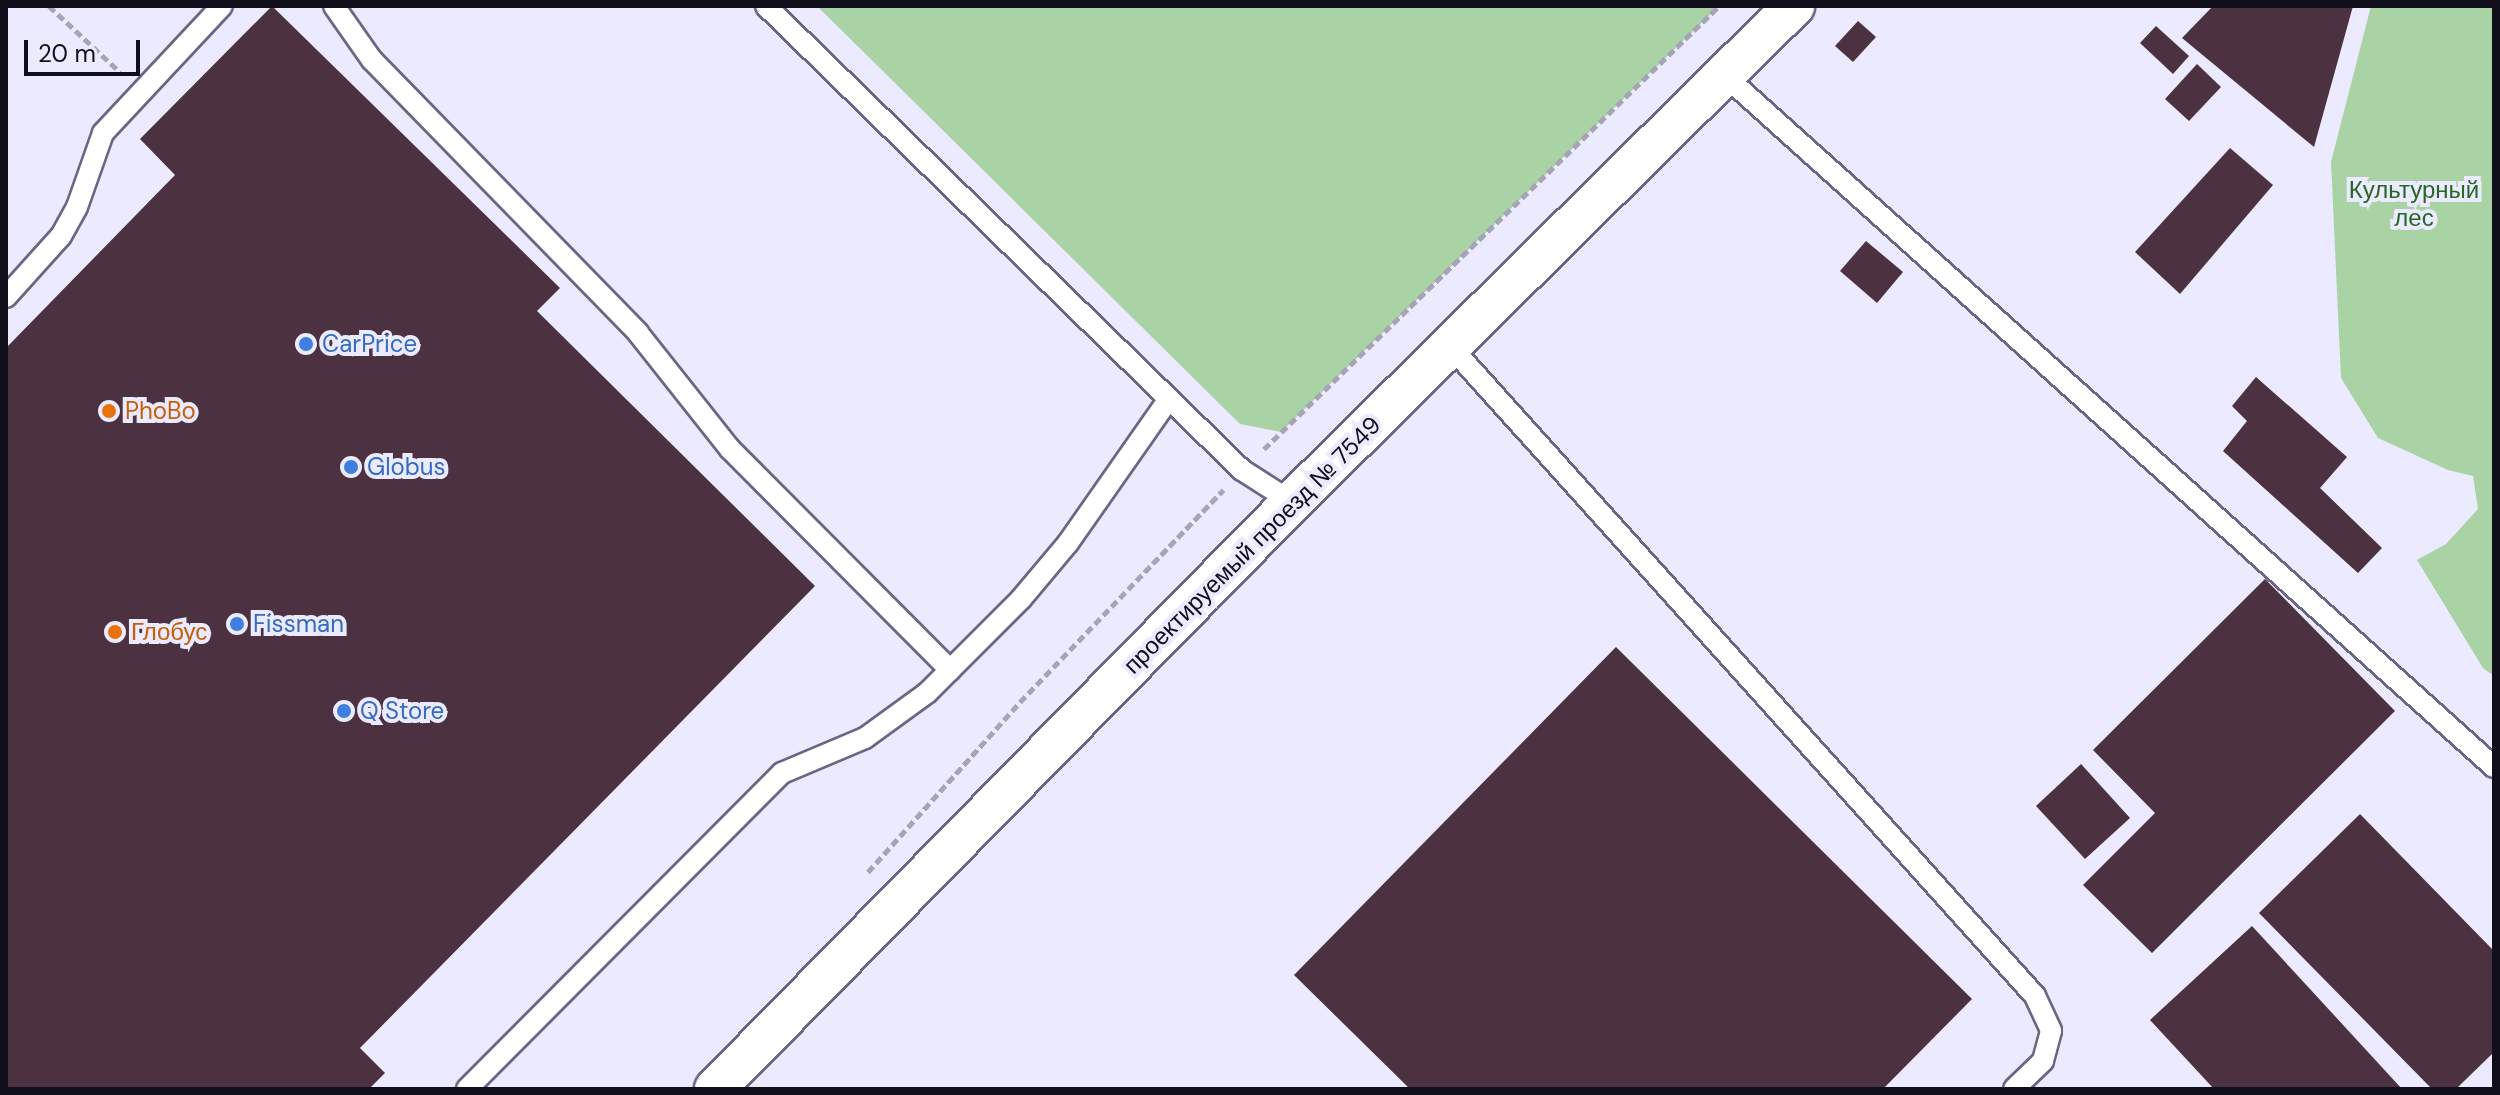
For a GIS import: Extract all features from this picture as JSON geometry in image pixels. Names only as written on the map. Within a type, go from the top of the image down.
[{"type":"street","name":"проектируемый проезд № 7549","points":[[715,1089],[1292,502],[1794,6]]},
{"type":"lane","points":[[6,297],[61,236],[77,207],[103,133],[222,6]]},
{"type":"lane","points":[[334,6],[372,60],[638,333],[730,449],[950,670]]},
{"type":"lane","points":[[766,6],[1242,470],[1292,502]]},
{"type":"lane","points":[[1723,74],[2494,767]]},
{"type":"lane","points":[[1450,346],[2035,996],[2051,1031],[2043,1061],[2014,1089]]},
{"type":"lane","points":[[467,1089],[782,773],[865,738],[927,693],[1021,599],[1068,543],[1168,400]]},
{"type":"path","points":[[49,6],[121,73]]},
{"type":"path","points":[[861,880],[1020,702],[1242,470],[1719,6]]},
{"type":"green space","points":[[817,6],[1719,6],[1281,432],[1240,424]]},
{"type":"green space","name":"Культурный лес","points":[[2371,6],[2494,6],[2494,676],[2483,668],[2417,560],[2446,544],[2478,509],[2473,476],[2448,470],[2378,438],[2341,378],[2331,162]]},
{"type":"building","name":"Globus","points":[[272,6],[560,288],[537,311],[815,586],[360,1048],[385,1073],[369,1089],[6,1089],[6,348],[175,175],[140,139]]},
{"type":"building","points":[[2213,6],[2353,6],[2314,147],[2182,38]]},
{"type":"building","points":[[1858,21],[1876,37],[1853,62],[1835,46]]},
{"type":"building","points":[[2156,26],[2189,56],[2173,74],[2140,43]]},
{"type":"building","points":[[2197,64],[2221,87],[2189,121],[2165,99]]},
{"type":"building","points":[[2230,148],[2273,185],[2180,294],[2135,252]]},
{"type":"building","points":[[1866,241],[1903,272],[1877,303],[1840,271]]},
{"type":"building","points":[[2256,377],[2347,457],[2320,488],[2382,548],[2358,573],[2223,451],[2247,421],[2232,406]]},
{"type":"building","points":[[2265,579],[2395,711],[2152,953],[2083,885],[2155,813],[2093,750]]},
{"type":"building","points":[[1616,647],[1972,999],[1883,1089],[1410,1089],[1294,975]]},
{"type":"building","points":[[2081,764],[2130,818],[2085,859],[2036,806]]},
{"type":"building","points":[[2360,814],[2494,951],[2494,1052],[2456,1089],[2432,1089],[2259,913]]},
{"type":"building","points":[[2252,926],[2402,1089],[2214,1089],[2150,1020]]},
{"type":"place","name":"CarPrice","points":[[306,344]]},
{"type":"place","name":"PhoBo","points":[[109,411]]},
{"type":"place","name":"Globus","points":[[351,467]]},
{"type":"place","name":"Fissman","points":[[237,624]]},
{"type":"place","name":"Глобус","points":[[115,632]]},
{"type":"place","name":"Q Store","points":[[344,711]]}]
